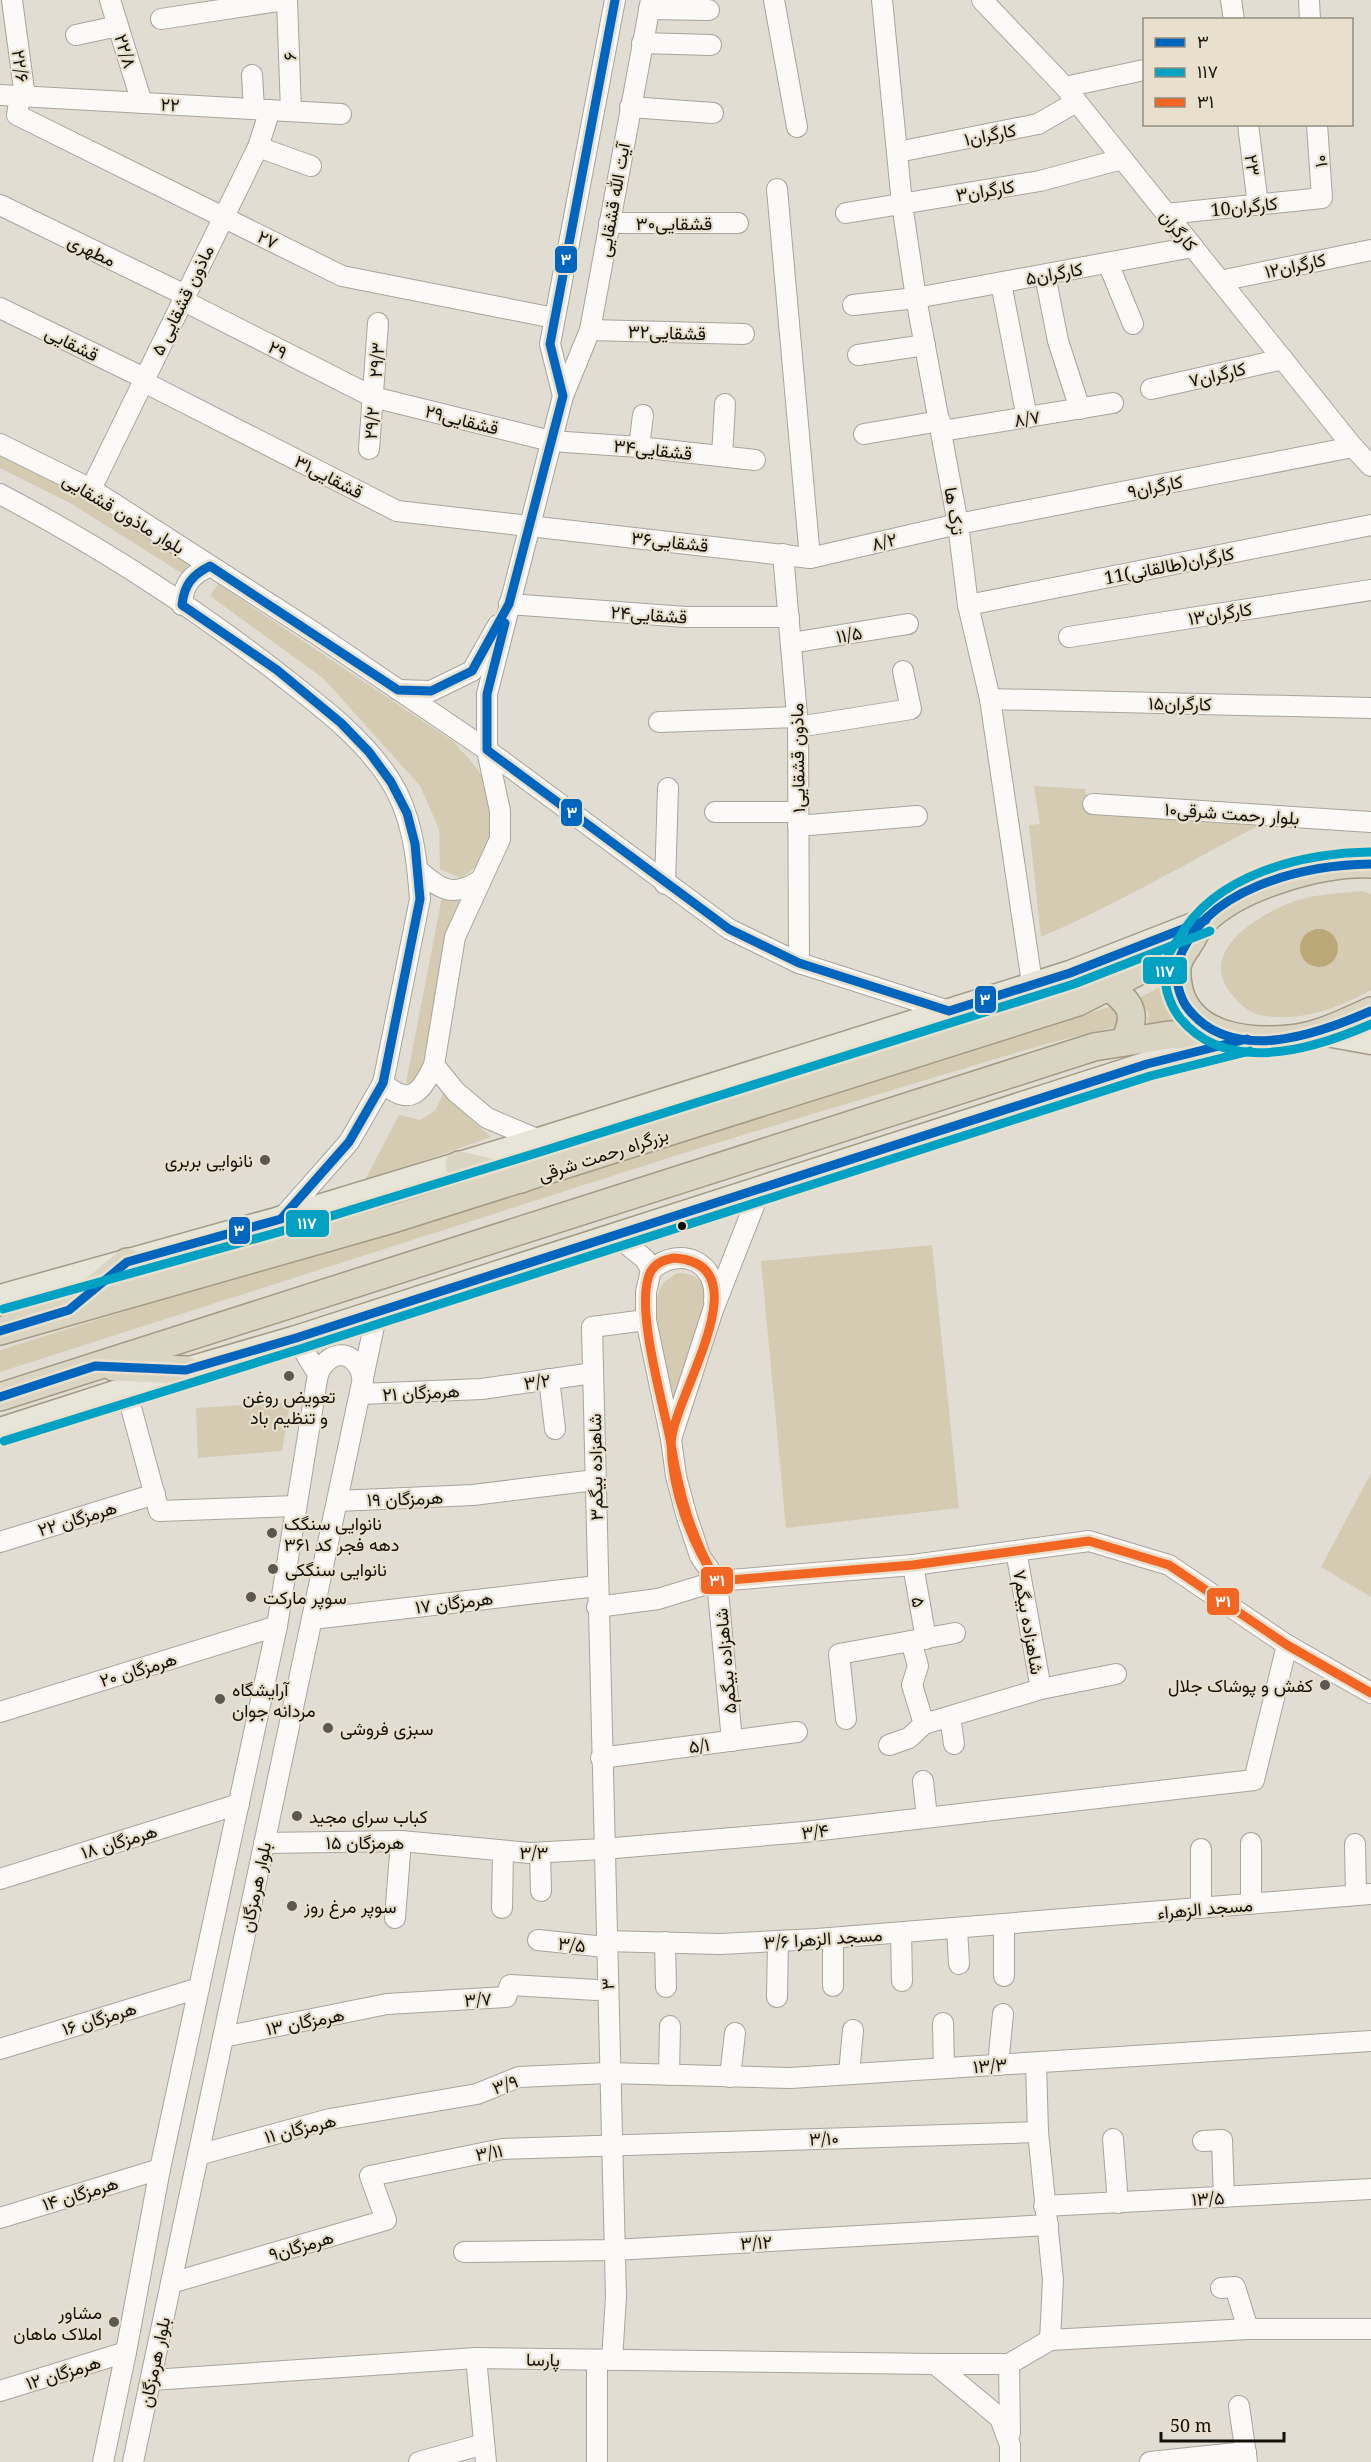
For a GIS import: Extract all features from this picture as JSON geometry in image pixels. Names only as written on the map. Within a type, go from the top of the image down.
[{"type":"highway","name":"بزرگراه رحمت شرقی","points":[[0,1331],[396,1218],[1078,1002],[1199,929],[1243,895],[1293,875],[1325,866],[1371,864]]},
{"type":"highway","points":[[1199,929],[1178,961],[1178,984],[1183,1005],[1206,1027],[1236,1037]]},
{"type":"highway","points":[[1108,986],[1129,1006],[1133,1019],[1124,1042]]},
{"type":"highway","points":[[0,1397],[1094,1047],[1169,1035],[1290,1040],[1321,1033],[1371,1011]]},
{"type":"highway","points":[[459,1165],[522,1179]]},
{"type":"highway","points":[[69,1310],[127,1262]]},
{"type":"highway","points":[[95,1366],[186,1370]]},
{"type":"main road","points":[[0,1297],[281,1219],[459,1165],[950,1011],[1032,982],[1070,973],[1199,929]]},
{"type":"main road","points":[[1321,1033],[1371,1042]]},
{"type":"main road","points":[[0,1430],[186,1370],[296,1338],[1236,1037]]},
{"type":"street","name":"۲۲/۶","points":[[12,0],[15,96]]},
{"type":"street","name":"۲۲/۸","points":[[110,0],[142,103]]},
{"type":"street","points":[[161,19],[286,0]]},
{"type":"street","name":"۶","points":[[286,0],[291,111]]},
{"type":"street","name":"آیت الله قشقایی","points":[[563,396],[550,344],[615,0]]},
{"type":"street","points":[[774,0],[797,127]]},
{"type":"street","name":"ترک ها","points":[[882,0],[903,204],[916,298],[958,524],[968,605],[990,699],[1032,982]]},
{"type":"street","name":"کارگران","points":[[982,0],[1070,94],[1353,447],[1371,466]]},
{"type":"street","points":[[1231,0],[1234,18]]},
{"type":"street","points":[[1309,0],[1310,18]]},
{"type":"street","points":[[650,4],[709,10]]},
{"type":"street","name":"آیت الله قشقایی","points":[[509,604],[563,396],[590,330],[650,4]]},
{"type":"street","points":[[76,35],[118,26]]},
{"type":"street","points":[[642,43],[711,45]]},
{"type":"street","name":"۱کارگران","points":[[898,152],[1038,124],[1070,94],[1143,70]]},
{"type":"street","points":[[252,75],[262,109]]},
{"type":"street","name":"۲۲","points":[[15,96],[341,114]]},
{"type":"street","name":"۲۷","points":[[15,96],[17,115],[342,276],[554,318]]},
{"type":"street","points":[[630,107],[713,113]]},
{"type":"street","name":"ماذون قشقایی ۵","points":[[91,489],[258,147],[262,109]]},
{"type":"street","name":"۲۳","points":[[1248,126],[1258,205]]},
{"type":"street","name":"۱۰","points":[[1317,126],[1323,198]]},
{"type":"street","points":[[258,147],[310,166]]},
{"type":"street","name":"کارگران۳","points":[[846,213],[1040,181],[1122,159]]},
{"type":"street","points":[[777,189],[810,558]]},
{"type":"street","name":"10کارگران","points":[[1166,214],[1323,198]]},
{"type":"street","name":"مطهری","points":[[0,205],[184,298]]},
{"type":"street","name":"قشقایی۳۰","points":[[609,223],[738,223]]},
{"type":"street","name":"کارگران۵","points":[[853,305],[916,298],[1193,247]]},
{"type":"street","name":"۱۲کارگران","points":[[1220,281],[1371,250]]},
{"type":"street","points":[[1108,263],[1133,324]]},
{"type":"street","points":[[1044,275],[1058,341],[1080,409]]},
{"type":"street","points":[[1001,283],[1027,418]]},
{"type":"street","name":"۲۹","points":[[184,298],[373,397]]},
{"type":"street","name":"قشقایی","points":[[0,308],[143,380]]},
{"type":"street","name":"۲۹/۳","points":[[373,397],[378,323]]},
{"type":"street","name":"قشقایی۳۲","points":[[590,330],[744,334]]},
{"type":"street","points":[[858,355],[925,345]]},
{"type":"street","name":"کارگران۷","points":[[1151,389],[1282,359]]},
{"type":"street","name":"۳۱قشقایی","points":[[143,380],[397,511],[530,525]]},
{"type":"street","name":"قشقایی۲۹","points":[[373,397],[551,441]]},
{"type":"street","name":"۲۹/۲","points":[[369,449],[373,397]]},
{"type":"street","name":"۸/۷","points":[[864,434],[1027,418],[1113,403]]},
{"type":"street","points":[[722,456],[725,404]]},
{"type":"street","points":[[639,447],[643,415]]},
{"type":"street","name":"قشقایی۳۴","points":[[551,441],[639,447],[755,460]]},
{"type":"street","name":"بلوار ماذون قشقایی","points":[[0,444],[91,489],[398,690],[486,750],[729,929],[799,963],[950,1011]]},
{"type":"street","name":"کارگران۹","points":[[958,524],[1353,447]]},
{"type":"street","points":[[0,494],[71,531],[246,647],[360,742],[389,778],[407,814],[418,870],[420,899],[383,1083],[349,1142],[281,1219]]},
{"type":"street","name":"۸/۲","points":[[810,558],[958,524]]},
{"type":"street","name":"قشقایی۳۶","points":[[530,525],[810,558]]},
{"type":"street","name":"11کارگران(طالقانی)","points":[[968,605],[1371,525]]},
{"type":"street","name":"ماذون قشقایی۱","points":[[783,554],[798,722],[799,963]]},
{"type":"street","points":[[182,605],[183,591],[189,580],[210,566]]},
{"type":"street","name":"کارگران۱۳","points":[[1069,637],[1371,590]]},
{"type":"street","points":[[398,690],[431,691],[472,671],[509,604]]},
{"type":"street","points":[[383,1083],[396,1094],[410,1096],[423,1087],[434,1065],[454,937],[500,839],[500,811],[486,750],[487,694],[509,604]]},
{"type":"street","name":"قشقایی۲۴","points":[[509,604],[686,617],[789,617]]},
{"type":"street","name":"۱۱/۵","points":[[791,643],[908,624]]},
{"type":"street","points":[[659,722],[798,722],[911,709],[903,671]]},
{"type":"street","name":"۱۵کارگران","points":[[990,699],[1371,708]]},
{"type":"street","points":[[665,884],[668,788]]},
{"type":"street","name":"۱۰بلوار رحمت شرقی","points":[[1093,804],[1371,822]]},
{"type":"street","points":[[715,812],[798,819],[917,816]]},
{"type":"street","points":[[418,870],[436,886],[452,891],[480,881]]},
{"type":"street","points":[[434,1065],[456,1092],[487,1118],[539,1140]]},
{"type":"street","points":[[671,1438],[714,1310],[761,1188]]},
{"type":"street","points":[[615,1235],[645,1259],[651,1270]]},
{"type":"street","points":[[714,1310],[714,1282],[709,1271],[700,1264],[682,1258],[671,1258],[651,1270],[646,1292],[646,1320],[671,1438],[676,1476],[700,1556],[717,1581]]},
{"type":"street","name":"بلوار هرمزگان","points":[[133,2462],[377,1312]]},
{"type":"street","name":"۳شاهزاده بیگم","points":[[597,1607],[592,1327],[646,1320]]},
{"type":"street","points":[[296,1338],[318,1374]]},
{"type":"street","points":[[318,1374],[323,1364],[332,1357],[344,1355],[355,1360],[362,1369],[361,1388]]},
{"type":"street","name":"۳/۲","points":[[482,1389],[593,1373]]},
{"type":"street","name":"بلوار هرمزگان","points":[[103,2462],[160,2169],[277,1626],[318,1374]]},
{"type":"street","points":[[549,1379],[555,1429]]},
{"type":"street","name":"هرمزگان ۲۱","points":[[361,1388],[482,1389]]},
{"type":"street","points":[[126,1389],[157,1503]]},
{"type":"street","name":"هرمزگان ۱۹","points":[[337,1501],[473,1495],[595,1480]]},
{"type":"street","name":"هرمزگان ۲۲","points":[[0,1542],[157,1503],[296,1506]]},
{"type":"street","points":[[597,1607],[658,1599],[717,1581],[913,1565],[1089,1541],[1169,1565],[1287,1645],[1371,1693]]},
{"type":"street","name":"شاهزاده بیگم۷","points":[[1016,1551],[1041,1689],[1116,1674]]},
{"type":"street","name":"۵","points":[[913,1565],[918,1666],[912,1685],[924,1724]]},
{"type":"street","name":"شاهزاده بیگم۵","points":[[717,1581],[732,1741]]},
{"type":"street","name":"هرمزگان ۱۷","points":[[312,1619],[597,1586]]},
{"type":"street","name":"۳","points":[[597,1607],[610,2145],[616,2297],[605,2360],[597,2462]]},
{"type":"street","name":"هرمزگان ۲۰","points":[[0,1712],[277,1626]]},
{"type":"street","points":[[846,1719],[839,1654],[956,1633]]},
{"type":"street","name":"۳/۴","points":[[603,1849],[804,1832],[1254,1780],[1287,1645]]},
{"type":"street","points":[[889,1745],[909,1738],[924,1724],[1041,1689]]},
{"type":"street","points":[[950,1717],[954,1744]]},
{"type":"street","name":"۵/۱","points":[[601,1758],[797,1732]]},
{"type":"street","points":[[923,1781],[927,1818]]},
{"type":"street","name":"هرمزگان ۱۸","points":[[0,1879],[239,1804]]},
{"type":"street","points":[[395,1918],[401,1841]]},
{"type":"street","name":"هرمزگان ۱۵","points":[[264,1843],[401,1841],[466,1847]]},
{"type":"street","points":[[1251,1843],[1251,1904]]},
{"type":"street","points":[[1355,1844],[1364,1895]]},
{"type":"street","name":"۳/۳","points":[[466,1847],[540,1853],[603,1849]]},
{"type":"street","points":[[1201,1908],[1202,1849]]},
{"type":"street","points":[[502,1908],[503,1851]]},
{"type":"street","points":[[540,1853],[541,1891]]},
{"type":"street","name":"مسجد الزهراء","points":[[1039,1921],[1364,1895]]},
{"type":"street","name":"مسجد الزهرا ۳/۶","points":[[605,1944],[778,1941],[1039,1921]]},
{"type":"street","points":[[1004,1924],[1004,1976]]},
{"type":"street","points":[[957,1928],[960,1964]]},
{"type":"street","points":[[901,1932],[902,1981]]},
{"type":"street","points":[[833,1938],[833,1986]]},
{"type":"street","name":"۳/۵","points":[[538,1940],[605,1944]]},
{"type":"street","points":[[777,1997],[778,1941]]},
{"type":"street","points":[[665,1942],[666,1987]]},
{"type":"street","name":"۳/۷","points":[[387,2004],[506,1997],[510,1985],[596,1990]]},
{"type":"street","name":"هرمزگان ۱۶","points":[[0,2049],[199,1988]]},
{"type":"street","name":"هرمزگان ۱۳","points":[[223,2037],[387,2004]]},
{"type":"street","points":[[998,2065],[1003,2014]]},
{"type":"street","points":[[943,2024],[944,2068]]},
{"type":"street","points":[[669,2075],[670,2026]]},
{"type":"street","points":[[849,2074],[854,2030]]},
{"type":"street","points":[[730,2076],[735,2033]]},
{"type":"street","name":"۱۳/۳","points":[[609,2073],[790,2078],[1371,2041]]},
{"type":"street","points":[[1036,2062],[1038,2132],[1053,2280],[1050,2340]]},
{"type":"street","name":"۳/۹","points":[[403,2107],[477,2094],[519,2077],[609,2073]]},
{"type":"street","name":"هرمزگان ۱۱","points":[[198,2155],[330,2119],[403,2107]]},
{"type":"street","name":"۳/۱۰","points":[[610,2145],[1038,2132]]},
{"type":"street","points":[[1113,2139],[1118,2203]]},
{"type":"street","points":[[1203,2141],[1222,2140],[1224,2197]]},
{"type":"street","name":"۳/۱۱","points":[[370,2176],[502,2149],[610,2145]]},
{"type":"street","name":"هرمزگان ۱۴","points":[[0,2218],[160,2169]]},
{"type":"street","name":"هرمزگان۹","points":[[171,2283],[386,2220],[370,2176]]},
{"type":"street","name":"۱۳/۵","points":[[1046,2216],[1118,2203],[1371,2189]]},
{"type":"street","name":"۳/۱۲","points":[[464,2252],[614,2250],[1046,2216]]},
{"type":"street","points":[[1221,2288],[1235,2287],[1248,2329]]},
{"type":"street","points":[[1010,2454],[1009,2364],[1050,2340],[1248,2329],[1371,2329]]},
{"type":"street","name":"هرمزگان ۱۲","points":[[0,2391],[126,2352]]},
{"type":"street","points":[[419,2462],[485,2453],[477,2358]]},
{"type":"street","name":"پارسا","points":[[152,2380],[477,2358],[1009,2364]]},
{"type":"street","points":[[934,2364],[1000,2418],[1010,2454]]},
{"type":"street","points":[[1150,2462],[1246,2457],[1239,2406]]},
{"type":"shaded area","points":[[0,453],[97,503],[189,564],[183,574],[72,504],[0,468]]},
{"type":"shaded area","points":[[218,584],[454,742],[478,770],[491,799],[493,830],[483,857],[473,869],[460,878],[440,869],[439,829],[420,786],[324,679],[210,596]]},
{"type":"shaded area","points":[[1034,786],[1085,789],[1090,814],[1266,822],[1126,896],[1041,937],[1029,825],[1040,824]]},
{"type":"shaded area","points":[[1363,891],[1371,894],[1371,990],[1330,1009],[1286,1017],[1256,1014],[1241,1004],[1229,991],[1222,975],[1222,960],[1238,934],[1252,923],[1295,901],[1329,894]]},
{"type":"shaded area","points":[[442,897],[460,901],[442,960],[428,1052],[413,1085],[406,1083]]},
{"type":"shaded area","points":[[1319,929],[1333,934],[1338,948],[1333,962],[1319,967],[1305,962],[1300,948],[1305,934]]},
{"type":"shaded area","points":[[1166,984],[1175,1019],[1147,1024],[1149,1013],[1137,999]]},
{"type":"shaded area","points":[[1112,1006],[1120,1010],[1119,1026],[1045,1044],[687,1152],[0,1372],[0,1350]]},
{"type":"shaded area","points":[[446,1088],[468,1117],[491,1137],[364,1182],[399,1115],[420,1120],[435,1111]]},
{"type":"shaded area","points":[[932,1245],[959,1508],[786,1528],[761,1261]]},
{"type":"shaded area","points":[[677,1273],[689,1274],[699,1279],[704,1286],[706,1297],[701,1329],[672,1411],[659,1346],[656,1311],[662,1285]]},
{"type":"shaded area","points":[[290,1402],[282,1451],[198,1458],[196,1408]]},
{"type":"shaded area","points":[[1371,1473],[1371,1597],[1321,1567]]},
{"type":"transit line","name":"۳","points":[[0,1331],[69,1310],[127,1262],[281,1219],[349,1142],[383,1083],[420,899],[415,844],[407,813],[391,782],[369,752],[341,723],[277,670],[182,605],[183,598],[190,581],[210,566],[398,690],[431,691],[472,671],[509,604],[563,396],[550,344],[615,0]]},
{"type":"transit line","name":"۳","points":[[505,623],[487,694],[487,750],[729,929],[799,963],[949,1011],[1070,973],[1206,920]]},
{"type":"transit line","name":"۱۱۷","points":[[1371,852],[1344,853],[1289,863],[1263,871],[1237,883],[1214,898],[1195,916],[1175,943],[1165,969],[1169,998],[1180,1018],[1199,1036],[1222,1047],[1246,1052],[1272,1052],[1298,1048],[1324,1042],[1371,1024]]},
{"type":"transit line","name":"۳","points":[[1371,864],[1344,865],[1287,876],[1258,886],[1232,899],[1209,916],[1191,937],[1178,962],[1177,974],[1180,993],[1189,1010],[1208,1027],[1229,1037],[1252,1041],[1277,1040],[1327,1028],[1371,1011]]},
{"type":"transit line","name":"۱۱۷","points":[[3,1309],[279,1232],[543,1151],[1074,984],[1210,931]]},
{"type":"transit line","name":"۳","points":[[0,1397],[95,1366],[186,1370],[296,1338],[1147,1064],[1247,1039]]},
{"type":"transit line","name":"۱۱۷","points":[[4,1441],[300,1349],[1150,1076],[1250,1051]]},
{"type":"transit line","name":"۳۱","points":[[674,1258],[700,1266],[712,1283],[714,1307],[697,1366],[675,1423],[671,1444],[648,1330],[646,1286],[651,1271],[656,1265],[674,1258]]},
{"type":"transit line","name":"۳۱","points":[[671,1444],[687,1515],[700,1548],[717,1581],[699,1550],[685,1516],[675,1480],[671,1444]]},
{"type":"transit line","name":"۳۱","points":[[717,1581],[913,1565],[1089,1541],[1169,1565],[1287,1645],[1371,1693]]},
{"type":"place","name":"نانوایی بربری","points":[[265,1160]]},
{"type":"place","name":"تعویض روغن و تنظیم باد","points":[[289,1376]]},
{"type":"place","name":"نانوایی سنگک دهه فجر کد ۳۶۱","points":[[272,1533]]},
{"type":"place","name":"نانوایی سنگکی","points":[[273,1569]]},
{"type":"place","name":"سوپر مارکت","points":[[251,1597]]},
{"type":"place","name":"کفش و پوشاک جلال","points":[[1325,1685]]},
{"type":"place","name":"آرایشگاه مردانه جوان","points":[[220,1699]]},
{"type":"place","name":"سبزی فروشی","points":[[328,1728]]},
{"type":"place","name":"کباب سرای مجید","points":[[297,1816]]},
{"type":"place","name":"سوپر مرغ روز","points":[[292,1906]]},
{"type":"place","name":"مشاور املاک ماهان","points":[[114,2322]]}]
